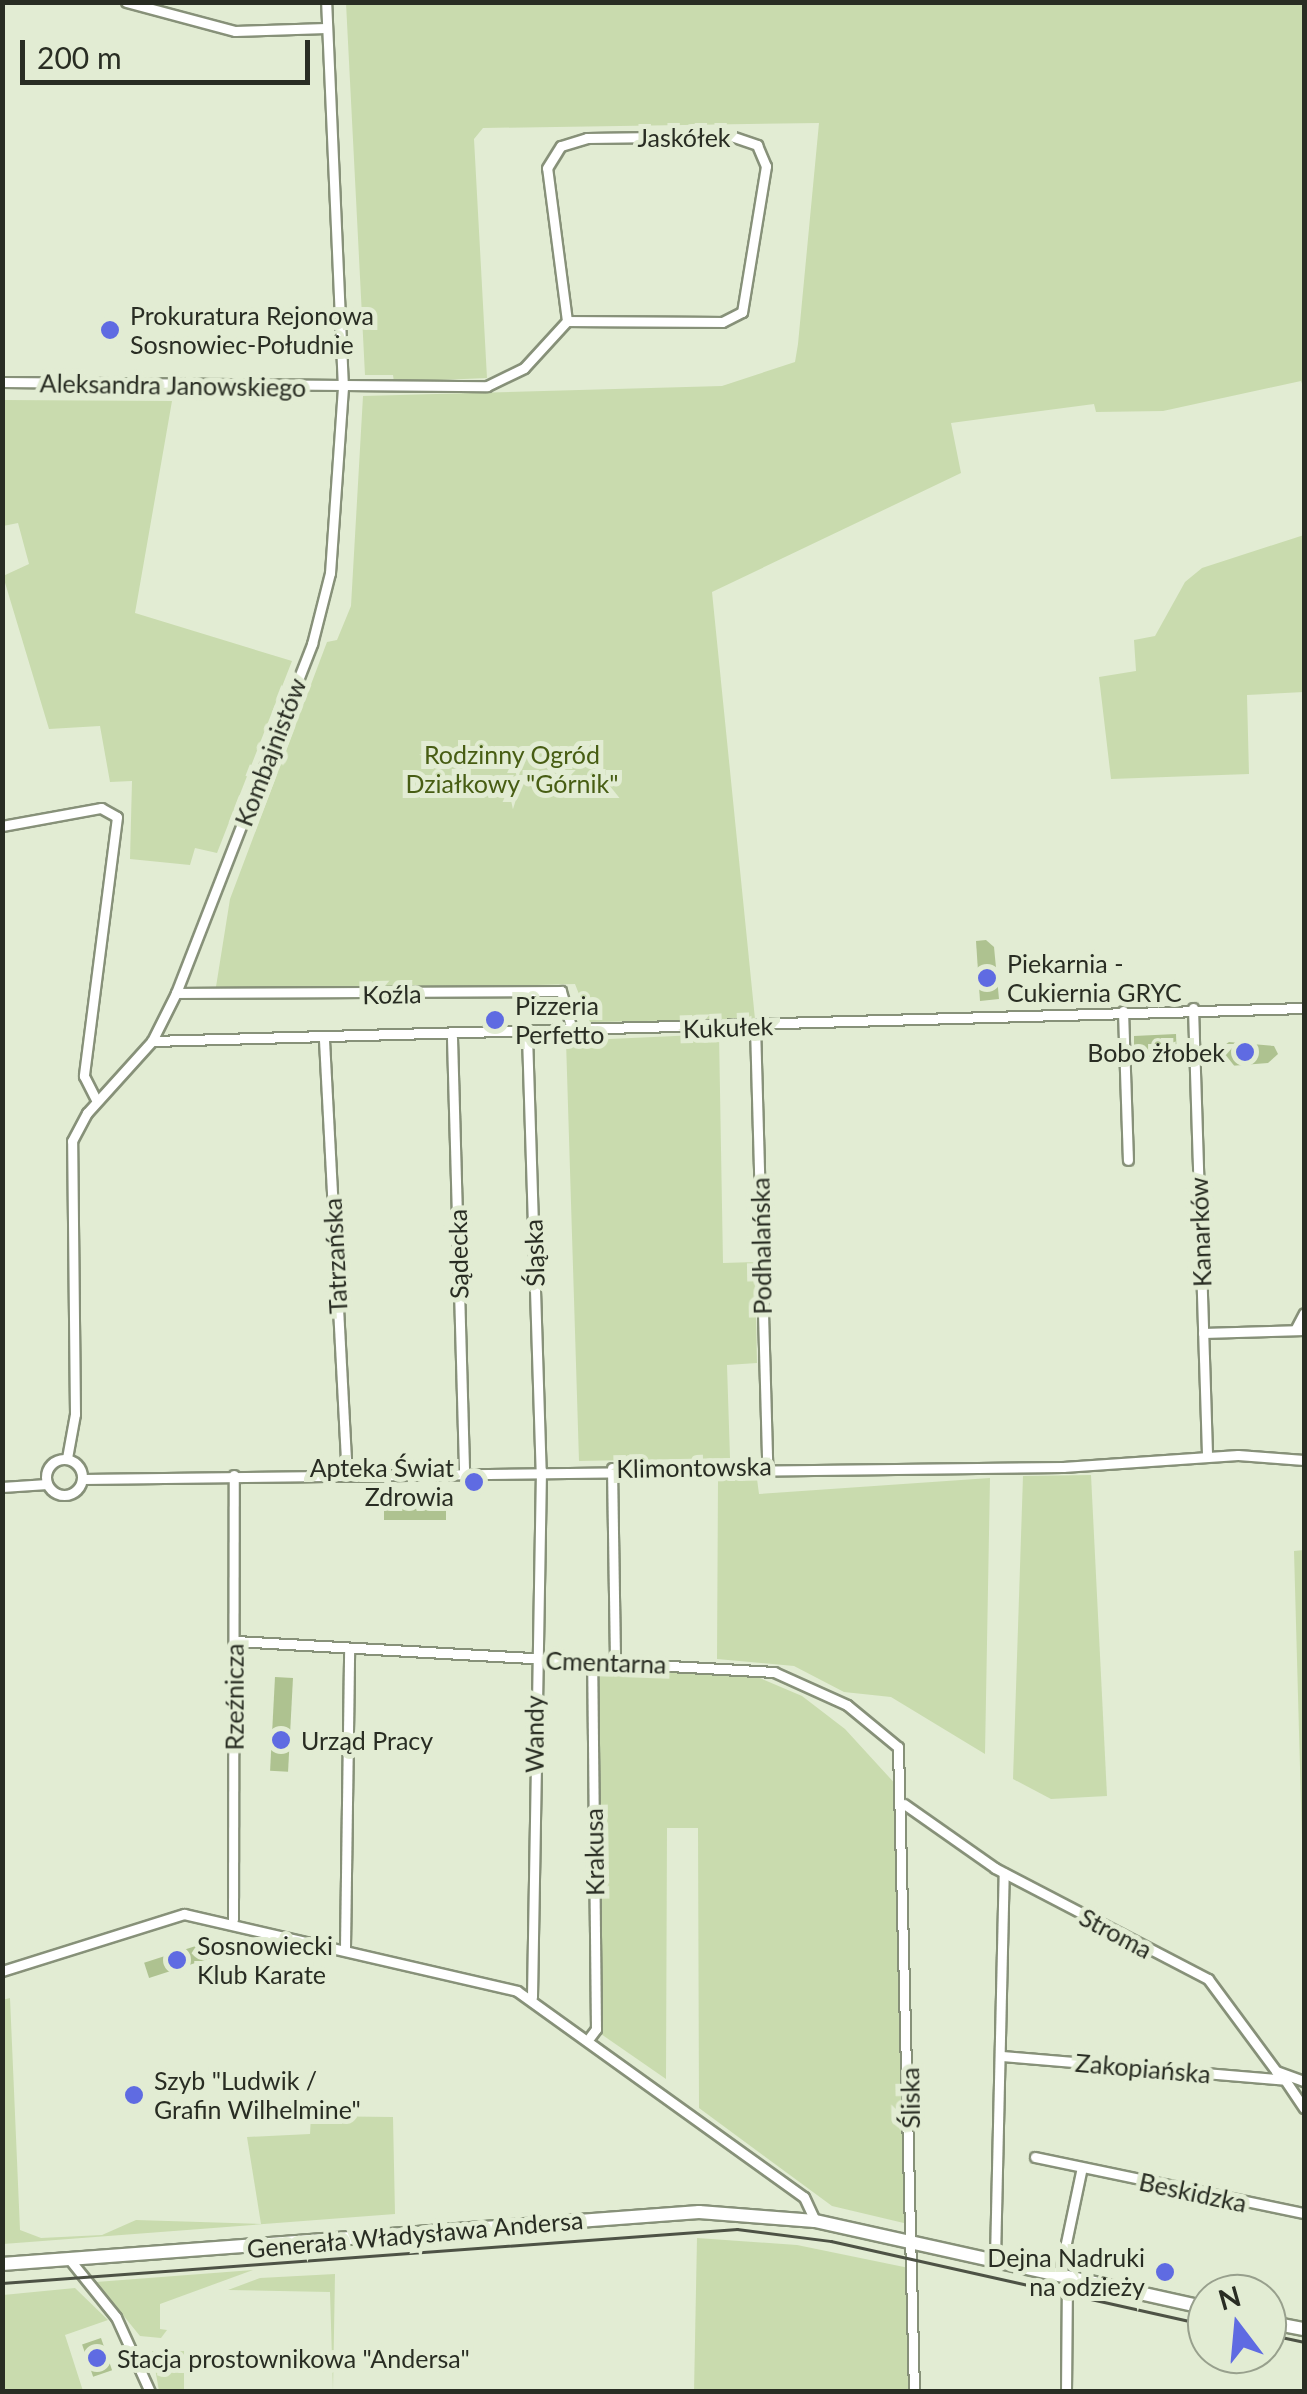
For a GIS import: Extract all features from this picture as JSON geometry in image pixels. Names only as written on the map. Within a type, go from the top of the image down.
[{"type":"main road","name":"Generała Władysława Andersa","points":[[2,2274],[9,2265],[699,2212],[815,2221],[1187,2304]]},
{"type":"street","points":[[126,2],[236,31],[326,28]]},
{"type":"street","name":"Kombajnistów","points":[[67,1458],[76,1398],[70,1158],[97,1101],[152,1041],[176,993],[314,634],[337,522],[343,388],[326,2]]},
{"type":"street","name":"Jaskółek","points":[[730,136],[757,145],[766,166],[742,312],[722,322],[566,321],[547,168],[561,146],[587,138],[730,136]]},
{"type":"street","points":[[343,388],[488,386],[524,368],[566,321]]},
{"type":"street","name":"Aleksandra Janowskiego","points":[[2,382],[343,388]]},
{"type":"street","points":[[2,826],[101,808],[118,818],[84,1076],[97,1101]]},
{"type":"street","name":"Koźla","points":[[176,993],[561,991],[573,1033]]},
{"type":"street","name":"Kukułek","points":[[152,1041],[528,1036],[1193,1008],[1304,1008]]},
{"type":"street","name":"Kanarków","points":[[1193,1008],[1207,1456]]},
{"type":"street","points":[[1122,1011],[1128,1160]]},
{"type":"street","name":"Podhalańska","points":[[755,1026],[766,1466]]},
{"type":"street","name":"Śląska","points":[[528,1036],[540,1470]]},
{"type":"street","name":"Sądecka","points":[[452,1038],[464,1471]]},
{"type":"street","name":"Tatrzańska","points":[[324,1040],[347,1472]]},
{"type":"street","points":[[1203,1332],[1300,1330],[1304,1314]]},
{"type":"street","name":"Klimontowska","points":[[47,1484],[65,1495],[83,1479],[766,1466],[1088,1466],[1207,1456],[1304,1460]]},
{"type":"street","points":[[2,1487],[47,1484],[50,1465],[67,1458],[83,1479]]},
{"type":"street","points":[[612,1468],[616,1664]]},
{"type":"street","name":"Wandy","points":[[532,1997],[534,1660],[540,1470]]},
{"type":"street","name":"Rzeźnicza","points":[[233,1919],[234,1475]]},
{"type":"street","name":"Cmentarna","points":[[235,1641],[592,1664],[738,1666],[810,1686],[898,1747],[904,1804]]},
{"type":"street","points":[[345,1946],[349,1648]]},
{"type":"street","name":"Krakusa","points":[[590,2037],[596,2029],[592,1664]]},
{"type":"street","name":"Stroma","points":[[904,1804],[1004,1872],[1218,1986],[1304,2108]]},
{"type":"street","name":"Śliska","points":[[904,1804],[914,2392]]},
{"type":"street","points":[[994,2258],[1004,1872]]},
{"type":"street","points":[[2,1971],[170,1916],[233,1919],[532,1997],[804,2197],[815,2221]]},
{"type":"street","name":"Zakopiańska","points":[[1002,2056],[1285,2080]]},
{"type":"street","points":[[1285,2080],[1304,2081]]},
{"type":"street","name":"Beskidzka","points":[[1035,2157],[1304,2213]]},
{"type":"street","points":[[1066,2392],[1063,2276],[1082,2167]]},
{"type":"street","points":[[70,2260],[116,2316],[150,2392]]},
{"type":"green space","name":"Rodzinny Ogród Działkowy \"Górnik\"","points":[[346,3],[1304,3],[1304,389],[1301,381],[1163,411],[1096,412],[1094,404],[951,423],[961,473],[712,592],[755,1019],[590,1022],[575,984],[215,993],[230,899],[327,642],[337,640],[351,606],[363,396],[722,386],[795,362],[798,344],[819,123],[483,128],[474,139],[487,378],[394,382],[393,375],[365,375]]},
{"type":"green space","points":[[3,400],[172,401],[135,613],[292,661],[217,853],[195,848],[190,865],[130,859],[132,781],[110,782],[100,726],[49,729],[3,576],[29,564],[18,523],[3,526]]},
{"type":"green space","points":[[1304,535],[1304,692],[1247,695],[1249,774],[1111,779],[1099,677],[1136,671],[1134,640],[1155,636],[1185,582],[1202,568]]},
{"type":"green space","points":[[719,1034],[723,1263],[755,1262],[757,1363],[727,1365],[730,1458],[579,1461],[566,1041]]},
{"type":"green space","points":[[1091,1475],[1107,1796],[1051,1799],[1013,1779],[1023,1476]]},
{"type":"green space","points":[[990,1478],[985,1754],[891,1697],[844,1692],[794,1666],[717,1659],[718,1479],[757,1479],[759,1494]]},
{"type":"green space","points":[[1304,1550],[1304,1912],[1294,1551]]},
{"type":"green space","points":[[597,1669],[755,1676],[802,1696],[845,1729],[899,1788],[908,2224],[832,2206],[699,2108],[698,1828],[667,1828],[666,2079],[601,2034]]},
{"type":"green space","points":[[10,1998],[20,2230],[41,2238],[102,2235],[136,2220],[261,2224],[247,2137],[310,2134],[311,2116],[393,2117],[395,2214],[3,2244],[2,2000]]},
{"type":"green space","points":[[697,2238],[797,2245],[909,2268],[909,2391],[694,2392]]},
{"type":"green space","points":[[253,2270],[160,2304],[160,2329],[167,2330],[161,2338],[140,2336],[96,2282]]},
{"type":"green space","points":[[335,2274],[333,2392],[330,2292],[228,2290],[260,2278]]},
{"type":"green space","points":[[75,2288],[108,2320],[65,2335],[83,2391],[3,2391],[3,2295]]},
{"type":"green space","points":[[152,2351],[184,2351],[184,2391],[159,2391]]},
{"type":"building","name":"Piekarnia - Cukiernia GRYC","points":[[986,940],[994,947],[999,999],[980,1001],[976,941]]},
{"type":"building","points":[[1176,1034],[1177,1060],[1134,1055],[1134,1036]]},
{"type":"building","name":"Bobo żłobek","points":[[1229,1042],[1274,1046],[1278,1054],[1268,1063],[1230,1066],[1212,1054]]},
{"type":"building","points":[[384,1503],[446,1503],[446,1520],[384,1520]]},
{"type":"building","name":"Urząd Pracy","points":[[275,1677],[293,1678],[288,1772],[270,1771]]},
{"type":"building","name":"Sosnowiecki Klub Karate","points":[[205,1943],[210,1958],[149,1978],[144,1963]]},
{"type":"building","name":"Stacja prostownikowa \"Andersa\"","points":[[101,2338],[112,2370],[93,2377],[82,2345]]},
{"type":"tram line","points":[[2,2283],[737,2229],[831,2241],[1187,2321]]},
{"type":"tram line","points":[[1287,2338],[1304,2342]]},
{"type":"place","name":"Prokuratura Rejonowa Sosnowiec-Południe","points":[[110,330]]},
{"type":"place","name":"Piekarnia - Cukiernia GRYC","points":[[987,978]]},
{"type":"place","name":"Pizzeria Perfetto","points":[[495,1020]]},
{"type":"place","name":"Bobo żłobek","points":[[1245,1052]]},
{"type":"place","name":"Apteka Świat Zdrowia","points":[[474,1482]]},
{"type":"place","name":"Urząd Pracy","points":[[281,1740]]},
{"type":"place","name":"Sosnowiecki Klub Karate","points":[[177,1960]]},
{"type":"place","name":"Szyb \"Ludwik / Grafin Wilhelmine\"","points":[[134,2095]]},
{"type":"place","name":"Dejna Nadruki na odzieży","points":[[1165,2272]]},
{"type":"place","name":"Stacja prostownikowa \"Andersa\"","points":[[97,2358]]}]
